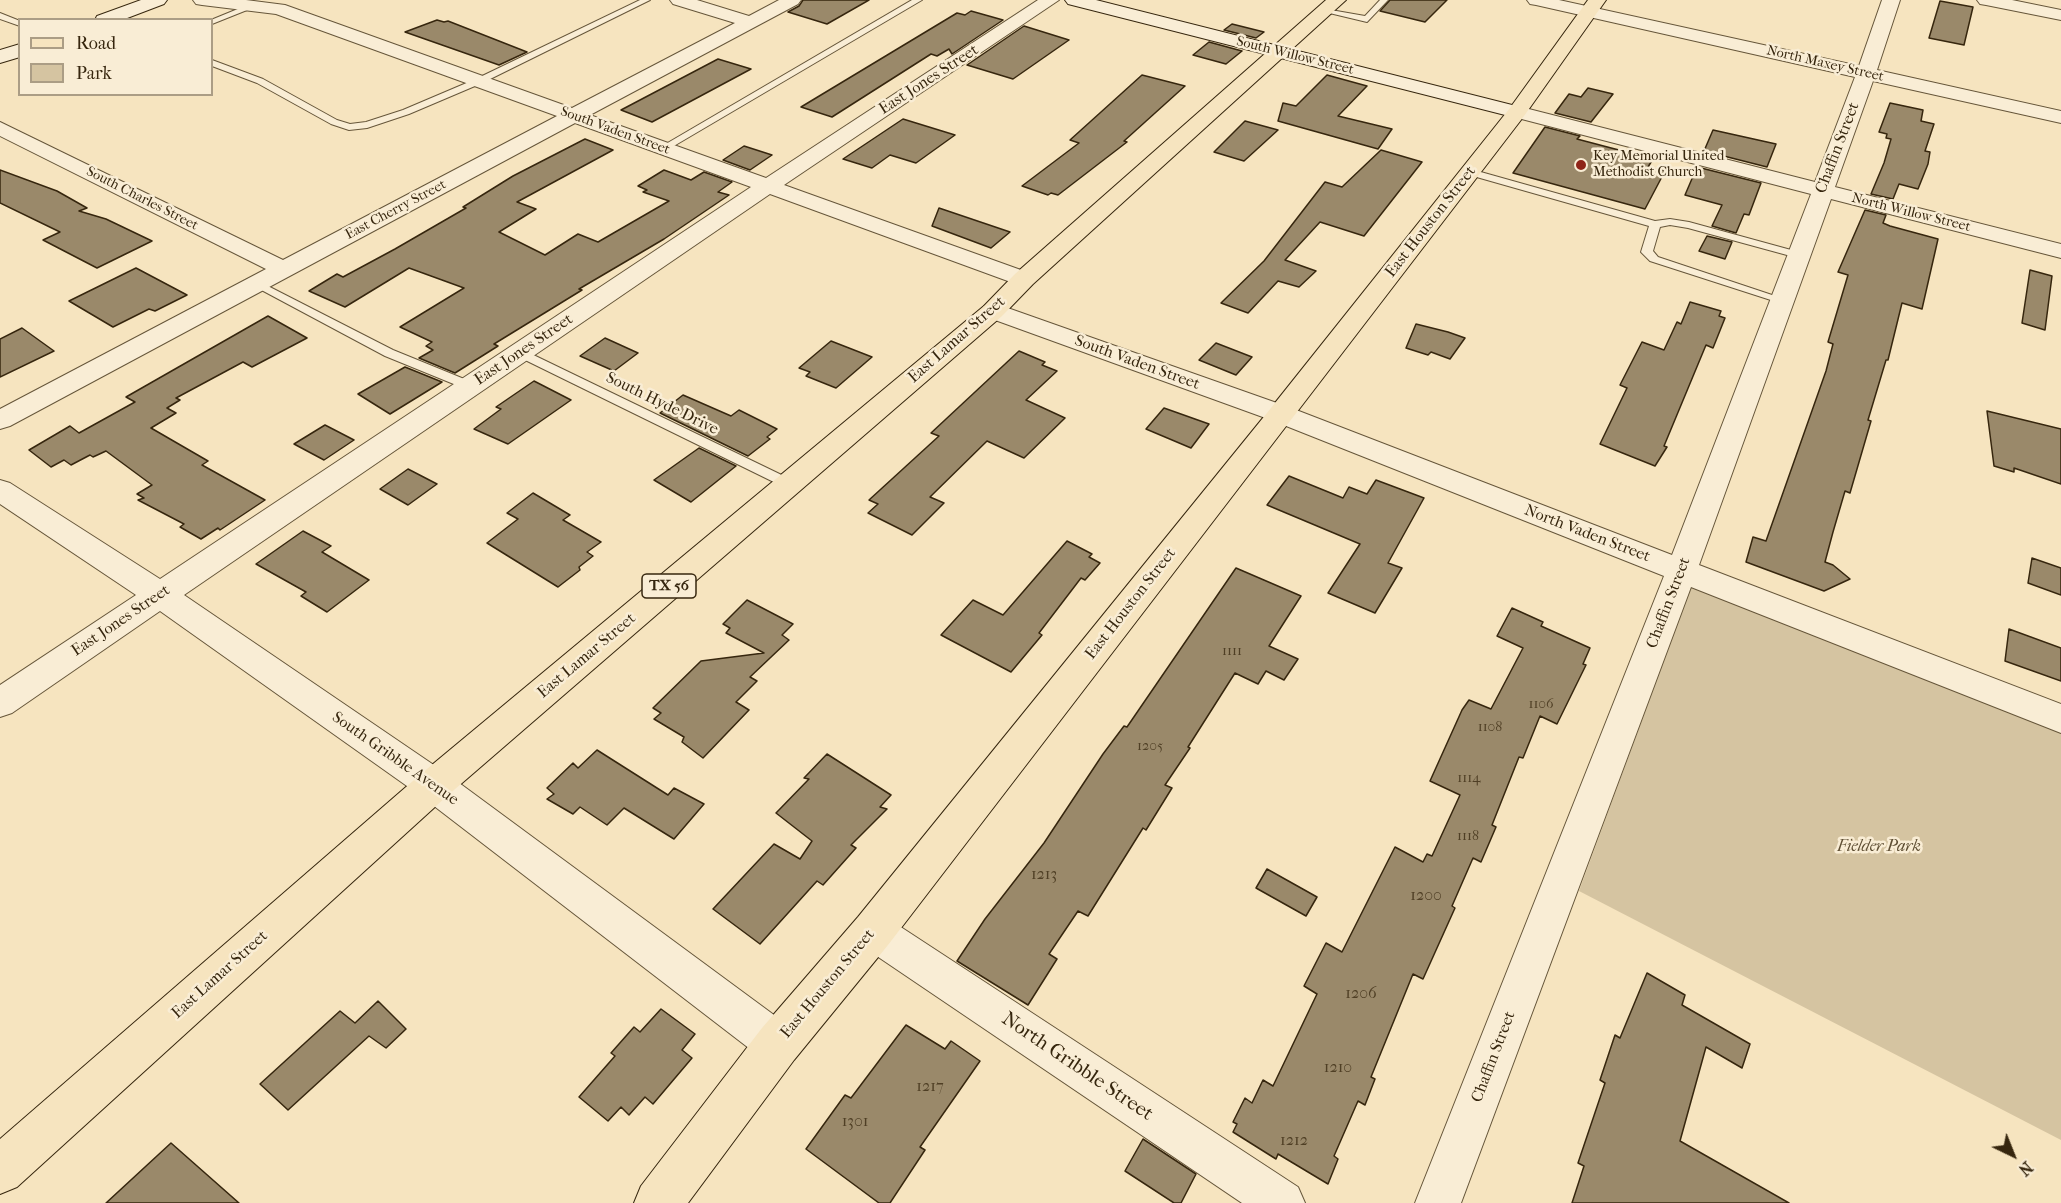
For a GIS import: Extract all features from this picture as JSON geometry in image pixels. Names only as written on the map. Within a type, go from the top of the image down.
[{"type":"main road","name":"East Lamar Street","points":[[0,1170],[434,785],[993,311],[1024,279],[1331,6]]},
{"type":"main road","name":"East Houston Street","points":[[658,1203],[778,1044],[873,931],[1517,112],[1593,6]]},
{"type":"street","points":[[109,18],[158,0]]},
{"type":"street","name":"South Vaden Street","points":[[202,0],[279,9],[1024,279]]},
{"type":"street","points":[[679,0],[751,22]]},
{"type":"street","name":"East Cherry Street","points":[[0,420],[792,0]]},
{"type":"street","name":"East Jones Street","points":[[0,703],[768,186],[1050,0]]},
{"type":"street","name":"South Willow Street","points":[[1074,0],[1517,112]]},
{"type":"street","name":"North Maxey Street","points":[[1536,0],[1593,6],[1866,74],[2061,117]]},
{"type":"street","name":"Chaffin Street","points":[[1438,1203],[1681,571],[1866,74],[1891,0]]},
{"type":"street","points":[[1986,0],[2061,15]]},
{"type":"street","points":[[0,57],[18,51]]},
{"type":"street","name":"North Willow Street","points":[[1517,112],[2061,251]]},
{"type":"street","name":"South Charles Street","points":[[0,128],[285,270]]},
{"type":"street","name":"South Vaden Street","points":[[993,311],[1281,414]]},
{"type":"street","name":"North Vaden Street","points":[[1281,414],[2061,719]]},
{"type":"street","name":"South Gribble Avenue","points":[[0,490],[160,595],[434,785],[778,1044]]},
{"type":"street","name":"North Gribble Street","points":[[873,931],[1282,1203]]},
{"type":"lane","points":[[213,63],[260,81],[334,122],[349,127],[384,120],[479,81],[646,0]]},
{"type":"lane","points":[[664,148],[918,0]]},
{"type":"lane","points":[[1331,6],[1366,19],[1384,0]]},
{"type":"lane","points":[[213,22],[253,6]]},
{"type":"lane","points":[[0,16],[18,23]]},
{"type":"lane","points":[[1470,172],[1655,224],[1670,222],[1689,225],[1798,255]]},
{"type":"lane","points":[[1655,224],[1647,252],[1654,260],[1781,300]]},
{"type":"lane","points":[[258,284],[389,353],[470,386]]},
{"type":"lane","name":"South Hyde Drive","points":[[521,353],[789,484]]},
{"type":"green space","name":"Fielder Park","points":[[1692,584],[2061,729],[2061,1140],[1579,891]]},
{"type":"building","points":[[803,0],[869,0],[827,24],[788,12],[799,6]]},
{"type":"building","points":[[1390,0],[1447,0],[1425,22],[1380,11]]},
{"type":"building","points":[[1940,1],[1973,7],[1964,45],[1929,38]]},
{"type":"building","points":[[971,11],[1003,20],[952,54],[949,49],[937,56],[931,54],[832,117],[801,107],[957,13],[965,15]]},
{"type":"building","points":[[437,20],[448,21],[527,52],[499,65],[405,32]]},
{"type":"building","points":[[1232,24],[1264,32],[1256,38],[1224,30]]},
{"type":"building","points":[[1024,26],[1069,40],[1013,79],[967,65]]},
{"type":"building","points":[[1209,42],[1242,51],[1226,64],[1193,55]]},
{"type":"building","points":[[718,59],[751,69],[652,122],[621,110]]},
{"type":"building","points":[[1142,75],[1185,86],[1124,141],[1127,142],[1058,195],[1051,193],[1048,195],[1022,186],[1079,143],[1070,140]]},
{"type":"building","points":[[1327,75],[1367,86],[1338,116],[1392,129],[1378,149],[1278,121],[1283,103],[1296,106]]},
{"type":"building","points":[[1588,88],[1613,94],[1591,122],[1555,113],[1569,94],[1581,97]]},
{"type":"building","points":[[1890,103],[1923,110],[1921,121],[1934,124],[1925,151],[1930,152],[1928,164],[1918,189],[1899,184],[1893,199],[1871,194],[1891,139],[1886,138],[1887,134],[1879,132]]},
{"type":"building","points":[[903,119],[955,135],[916,163],[890,155],[872,168],[843,159]]},
{"type":"building","points":[[1245,121],[1278,130],[1244,161],[1214,152]]},
{"type":"building","name":"Key Memorial United Methodist Church","points":[[1545,127],[1580,136],[1577,139],[1653,159],[1648,167],[1665,171],[1645,209],[1513,173]]},
{"type":"building","points":[[1713,130],[1776,144],[1767,167],[1704,151]]},
{"type":"building","points":[[585,139],[613,150],[517,202],[536,209],[499,232],[545,255],[578,234],[598,242],[669,201],[643,192],[647,190],[638,186],[664,170],[691,180],[704,172],[732,182],[718,192],[729,195],[664,239],[579,289],[582,290],[494,344],[498,346],[455,373],[419,358],[433,350],[426,346],[432,342],[400,327],[464,288],[409,268],[345,307],[309,291],[337,274],[343,277],[395,249],[466,208],[463,207],[513,176]]},
{"type":"building","points":[[744,146],[772,155],[750,170],[723,160]]},
{"type":"building","points":[[1381,150],[1422,162],[1364,236],[1320,222],[1285,260],[1316,271],[1299,287],[1278,281],[1248,313],[1221,303],[1264,261],[1325,182],[1342,187]]},
{"type":"building","points":[[1697,167],[1761,183],[1749,215],[1744,214],[1736,233],[1712,226],[1722,205],[1685,195]]},
{"type":"building","points":[[0,170],[57,191],[87,208],[79,211],[106,219],[152,241],[97,268],[43,240],[60,232],[0,203]]},
{"type":"building","points":[[939,208],[1010,232],[991,248],[932,226]]},
{"type":"building","points":[[1865,210],[1886,215],[1883,223],[1890,226],[1938,239],[1922,309],[1902,303],[1888,360],[1886,360],[1868,420],[1871,421],[1850,493],[1845,491],[1825,562],[1833,565],[1850,579],[1824,591],[1746,562],[1753,537],[1766,541],[1826,371],[1833,344],[1828,342],[1848,275],[1838,272]]},
{"type":"building","points":[[1707,236],[1732,242],[1725,259],[1699,251]]},
{"type":"building","points":[[136,268],[187,295],[155,311],[149,309],[113,327],[69,301]]},
{"type":"building","points":[[2030,270],[2052,276],[2045,330],[2022,323]]},
{"type":"building","points":[[1690,302],[1721,311],[1719,316],[1725,318],[1713,348],[1706,345],[1664,446],[1667,447],[1655,466],[1600,444],[1627,388],[1620,385],[1642,342],[1664,350],[1677,322],[1681,324]]},
{"type":"building","points":[[268,316],[307,338],[252,367],[243,362],[176,398],[180,400],[167,408],[176,413],[151,428],[208,461],[202,465],[265,500],[220,530],[218,528],[201,539],[180,527],[184,524],[138,500],[144,498],[137,494],[152,485],[106,451],[93,457],[90,455],[71,465],[64,460],[51,467],[29,450],[70,426],[79,433],[135,402],[126,397]]},
{"type":"building","points":[[1416,324],[1465,338],[1450,359],[1431,352],[1428,355],[1406,348]]},
{"type":"building","points":[[22,328],[54,351],[0,377],[0,339]]},
{"type":"building","points":[[605,338],[638,353],[614,371],[580,356]]},
{"type":"building","points":[[831,341],[872,357],[836,388],[806,376],[810,372],[799,368]]},
{"type":"building","points":[[1216,343],[1252,357],[1236,375],[1199,360]]},
{"type":"building","points":[[1019,351],[1045,362],[1042,365],[1057,371],[1026,400],[1065,418],[1024,458],[987,441],[930,497],[944,503],[912,535],[868,513],[878,504],[869,500],[939,436],[931,433]]},
{"type":"building","points":[[405,367],[442,382],[390,414],[358,394]]},
{"type":"building","points":[[534,381],[571,400],[508,444],[474,429],[501,409],[496,407]]},
{"type":"building","points":[[683,395],[731,416],[739,410],[777,429],[767,437],[770,439],[748,456],[660,413]]},
{"type":"building","points":[[1164,408],[1209,424],[1191,448],[1146,429]]},
{"type":"building","points":[[1987,411],[2061,429],[2061,484],[2014,468],[2014,472],[1994,466]]},
{"type":"building","points":[[325,425],[354,440],[324,460],[294,444]]},
{"type":"building","points":[[699,448],[736,466],[691,502],[654,480]]},
{"type":"building","points":[[408,469],[437,484],[408,505],[380,489]]},
{"type":"building","points":[[1289,476],[1343,498],[1349,487],[1367,494],[1376,480],[1424,498],[1388,563],[1402,568],[1375,613],[1328,593],[1360,544],[1267,505]]},
{"type":"building","points":[[533,493],[570,515],[563,520],[601,542],[587,552],[593,556],[579,567],[580,570],[558,587],[487,543],[518,519],[507,513]]},
{"type":"building","points":[[303,531],[331,546],[322,552],[369,580],[327,612],[301,596],[306,592],[256,564]]},
{"type":"building","points":[[1067,541],[1092,554],[1089,557],[1100,563],[1085,580],[1081,578],[1039,633],[1042,635],[1011,672],[941,635],[973,600],[1003,615]]},
{"type":"building","points":[[2032,558],[2061,568],[2061,595],[2028,583]]},
{"type":"building","points":[[1236,568],[1301,596],[1269,646],[1298,659],[1284,680],[1266,671],[1258,684],[1235,673],[1165,785],[1172,788],[1146,830],[1143,828],[1088,916],[1078,911],[1049,954],[1057,959],[1028,1005],[957,961],[985,919],[1044,843],[1103,754],[1124,726],[1127,727]]},
{"type":"building","points":[[747,600],[793,624],[782,635],[789,640],[750,677],[757,681],[736,702],[749,710],[703,758],[682,742],[684,737],[654,719],[661,713],[653,708],[701,661],[764,653],[726,633],[730,628],[723,624]]},
{"type":"building","points":[[1512,608],[1543,622],[1541,626],[1590,648],[1583,664],[1586,665],[1557,724],[1540,716],[1523,758],[1519,757],[1492,825],[1496,827],[1481,862],[1473,858],[1452,906],[1455,908],[1423,979],[1413,974],[1371,1077],[1375,1079],[1365,1105],[1358,1101],[1334,1156],[1338,1159],[1328,1184],[1278,1154],[1276,1159],[1233,1132],[1237,1124],[1233,1122],[1245,1098],[1252,1103],[1263,1080],[1273,1086],[1317,994],[1304,986],[1326,943],[1342,952],[1395,847],[1423,862],[1427,854],[1432,856],[1460,795],[1430,781],[1462,710],[1469,700],[1491,709],[1523,648],[1497,636]]},
{"type":"building","points":[[2009,629],[2061,648],[2061,681],[2005,661]]},
{"type":"building","points":[[597,750],[668,795],[674,788],[704,804],[674,839],[624,808],[607,825],[580,807],[573,814],[547,799],[554,794],[547,788],[573,763],[578,768]]},
{"type":"building","points":[[827,754],[891,795],[880,807],[887,809],[851,845],[856,848],[823,885],[817,881],[760,944],[713,909],[774,844],[800,859],[812,841],[776,813],[809,779],[804,778]]},
{"type":"building","points":[[1267,869],[1317,897],[1306,916],[1256,888]]},
{"type":"building","points":[[1647,973],[1685,995],[1682,1005],[1750,1044],[1742,1068],[1706,1047],[1680,1141],[1789,1203],[1572,1203],[1584,1166],[1578,1163],[1605,1083],[1600,1080],[1615,1035],[1620,1038]]},
{"type":"building","points":[[378,1001],[406,1029],[386,1048],[369,1036],[288,1110],[260,1084],[340,1011],[355,1023]]},
{"type":"building","points":[[661,1009],[695,1034],[682,1050],[692,1058],[653,1104],[645,1097],[629,1115],[621,1107],[608,1121],[579,1097],[615,1056],[611,1053],[634,1027],[640,1032]]},
{"type":"building","points":[[906,1025],[945,1049],[951,1041],[980,1061],[920,1147],[925,1150],[890,1203],[879,1203],[806,1149],[845,1095],[851,1098]]},
{"type":"building","points":[[1143,1139],[1196,1174],[1181,1203],[1174,1203],[1125,1171]]},
{"type":"building","points":[[171,1143],[239,1203],[106,1203]]},
{"type":"place","name":"Key Memorial United Methodist Church","points":[[1581,165]]}]
